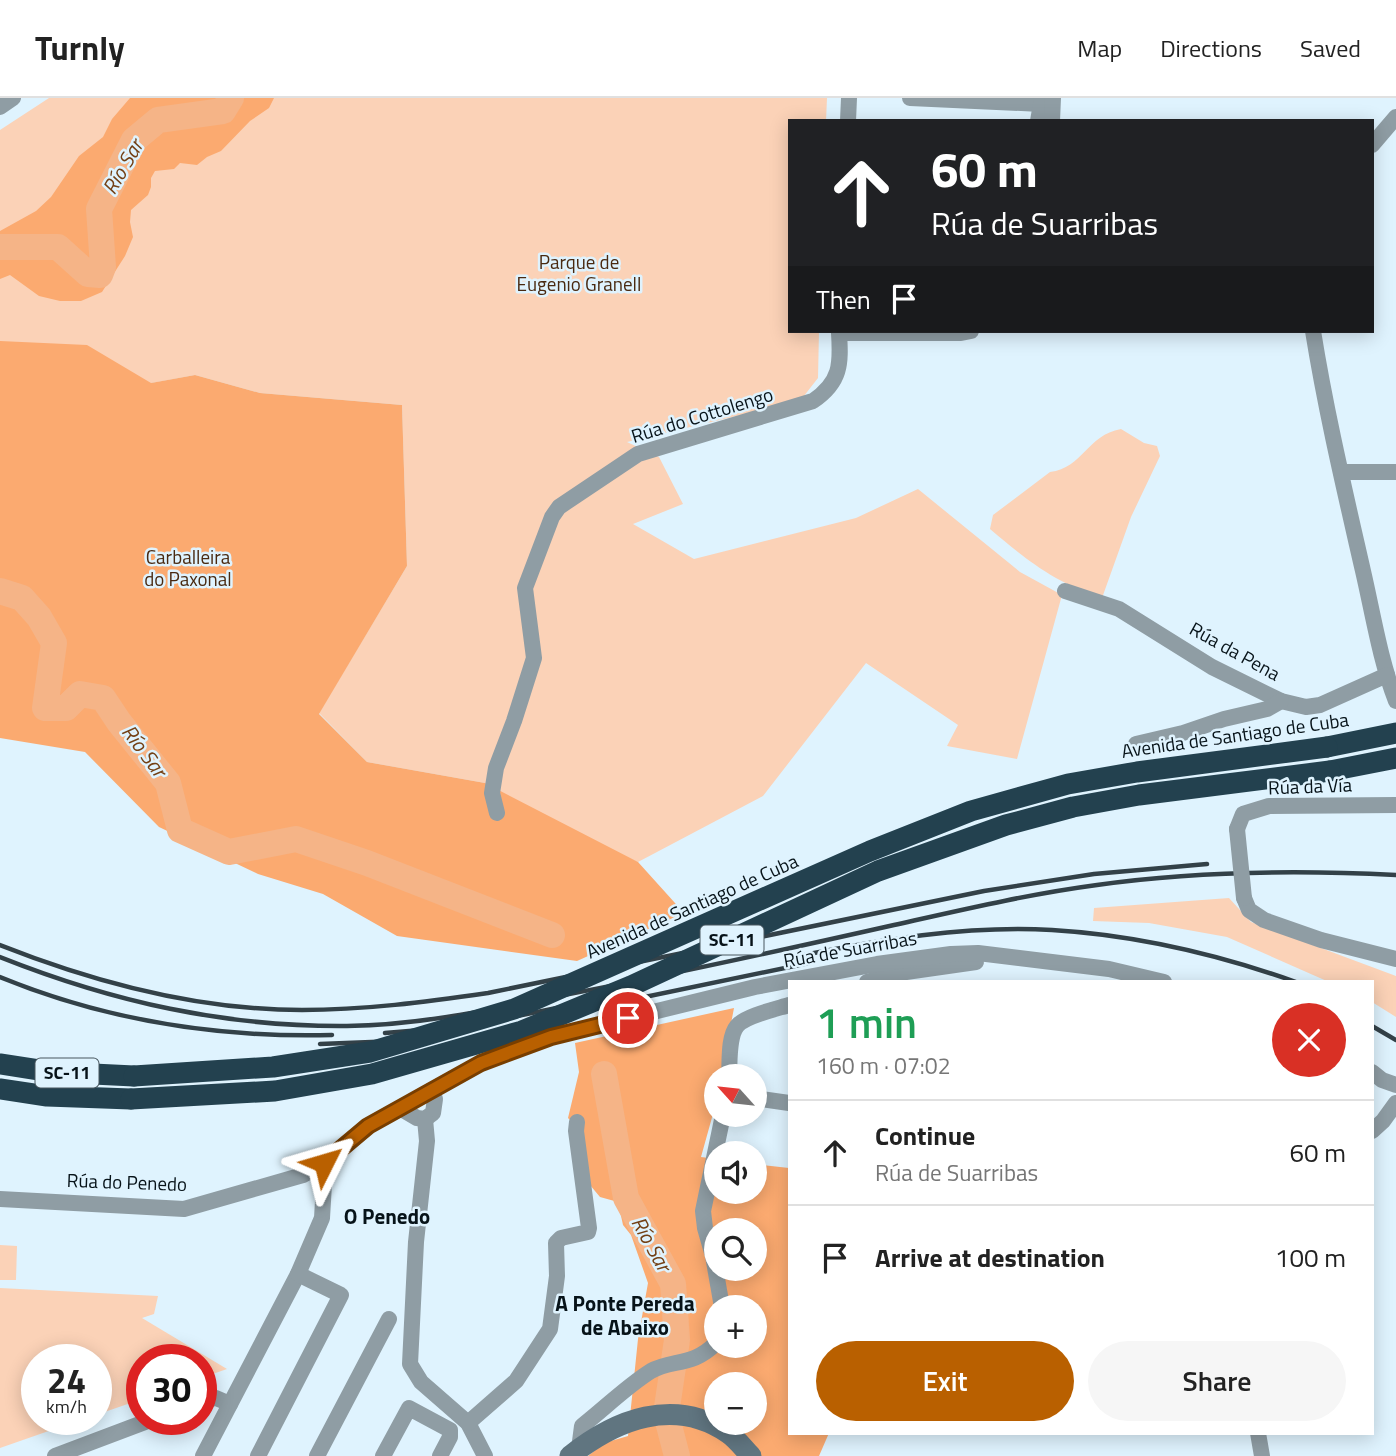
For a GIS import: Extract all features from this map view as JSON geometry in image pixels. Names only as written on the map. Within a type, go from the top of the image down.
[{"type":"highway","name":"Avenida de Santiago de Cuba","points":[[0,1064],[52,1072],[134,1076],[272,1067],[370,1052],[514,1009],[870,851],[971,811],[1082,781],[1327,747],[1396,733]]},
{"type":"highway","name":"SC-11","points":[[0,1089],[47,1096],[131,1099],[275,1091],[372,1074],[522,1031],[631,986],[878,871],[1006,825],[1073,807],[1139,795],[1330,771],[1396,758]]},
{"type":"street","points":[[0,107],[13,98]]},
{"type":"street","points":[[848,119],[849,98]]},
{"type":"street","points":[[911,98],[1045,100],[1049,119]]},
{"type":"street","points":[[1374,143],[1396,117]]},
{"type":"street","name":"Rúa do Cottolengo","points":[[497,813],[492,793],[496,768],[534,658],[524,588],[555,511],[568,499],[638,454],[813,401],[830,388],[837,376],[839,333]]},
{"type":"street","points":[[1313,333],[1341,472],[1393,690]]},
{"type":"street","points":[[1341,472],[1396,472]]},
{"type":"street","name":"Rúa da Pena","points":[[1065,591],[1119,609],[1212,667],[1281,701],[1306,707],[1393,690]]},
{"type":"street","points":[[1136,744],[1267,709],[1281,701]]},
{"type":"street","name":"Rúa da Vía","points":[[1396,805],[1269,806],[1242,814],[1237,829],[1244,898],[1249,910],[1264,920],[1321,940],[1396,959]]},
{"type":"street","name":"Rúa de Suarribas","points":[[797,980],[902,960],[951,954],[998,955],[1109,970],[1155,980]]},
{"type":"street","name":"Rúa de Suarribas","points":[[874,980],[899,973],[983,961],[998,955]]},
{"type":"street","name":"Rúa de Suarribas","points":[[432,1090],[481,1063],[551,1037],[788,982]]},
{"type":"street","points":[[730,1064],[733,1033],[737,1025],[744,1020],[788,1005]]},
{"type":"street","points":[[400,1108],[417,1118],[429,1116],[464,1072]]},
{"type":"street","points":[[432,1090],[435,1099],[429,1116],[416,1242],[410,1364],[421,1382],[468,1423],[485,1456]]},
{"type":"street","name":"Rúa do Penedo","points":[[0,1199],[184,1209],[303,1175],[368,1126],[432,1090]]},
{"type":"street","points":[[767,1100],[788,1103]]},
{"type":"street","points":[[1374,1129],[1396,1103]]},
{"type":"street","points":[[468,1423],[516,1381],[550,1329],[557,1276],[556,1243],[561,1238],[588,1232],[577,1122]]},
{"type":"street","points":[[720,1295],[704,1211],[721,1127]]},
{"type":"street","points":[[203,1456],[298,1274],[322,1218],[324,1184],[317,1167]]},
{"type":"street","points":[[258,1456],[341,1295],[298,1274]]},
{"type":"street","points":[[317,1456],[389,1319]]},
{"type":"street","points":[[574,1452],[582,1426],[654,1370],[693,1360],[704,1352]]},
{"type":"street","points":[[217,1398],[230,1404]]},
{"type":"street","points":[[383,1456],[407,1409],[412,1409],[450,1430],[450,1437],[440,1456]]},
{"type":"street","points":[[574,1452],[615,1426],[651,1415],[672,1415],[693,1418],[729,1434],[751,1456]]},
{"type":"street","points":[[55,1456],[106,1447],[126,1435]]},
{"type":"street","points":[[1258,1435],[1262,1456]]},
{"type":"green space","name":"Parque de Eugenio Granell","points":[[49,98],[827,98],[826,119],[788,119],[788,333],[819,333],[818,378],[800,401],[627,442],[659,457],[683,504],[633,524],[694,559],[856,518],[918,489],[1020,572],[1062,595],[1017,759],[947,746],[958,725],[866,663],[763,796],[638,862],[523,817],[485,783],[367,762],[319,713],[407,566],[402,405],[260,393],[195,375],[0,411],[0,130]]},
{"type":"green space","points":[[130,98],[274,98],[269,108],[250,121],[221,151],[197,165],[180,163],[174,169],[155,171],[148,195],[131,210],[133,237],[125,256],[102,292],[81,301],[60,301],[39,296],[10,275],[0,279],[0,231],[36,211],[51,197],[79,156],[103,137],[112,119]]},
{"type":"green space","name":"Carballeira do Paxonal","points":[[0,341],[87,345],[151,383],[195,375],[260,393],[402,405],[407,566],[319,714],[367,762],[485,783],[638,862],[684,913],[577,961],[397,936],[323,894],[258,874],[159,827],[85,752],[0,738]]},
{"type":"green space","points":[[1121,429],[1144,443],[1157,446],[1160,456],[1131,517],[1102,598],[1070,585],[1042,569],[990,529],[993,515],[1050,472],[1070,464],[1100,438]]},
{"type":"green space","points":[[1229,898],[1251,922],[1396,976],[1396,1017],[1374,1003],[1374,980],[1324,980],[1227,937],[1149,923],[1093,921],[1094,908]]},
{"type":"green space","points":[[734,1008],[723,1064],[704,1064],[704,1127],[709,1127],[701,1157],[704,1157],[704,1204],[767,1204],[767,1165],[788,1168],[788,1435],[828,1435],[819,1456],[588,1456],[604,1443],[628,1436],[638,1339],[648,1283],[631,1235],[623,1225],[618,1202],[600,1197],[590,1185],[581,1131],[568,1118],[579,1072],[575,1043]]},
{"type":"green space","points":[[0,1245],[17,1246],[16,1280],[0,1280]]},
{"type":"green space","points":[[0,1288],[158,1296],[154,1314],[142,1318],[185,1344],[126,1344],[126,1405],[112,1409],[112,1344],[21,1344],[21,1435],[37,1435],[0,1448]]},
{"type":"green space","points":[[217,1363],[227,1369],[217,1372]]},
{"type":"waterway","name":"Río Sar","points":[[0,247],[58,247],[88,274],[100,275],[103,267],[99,209],[134,140],[158,120],[223,111],[231,98]]},
{"type":"waterway","name":"Río Sar","points":[[0,591],[22,598],[39,617],[54,643],[45,708],[66,708],[80,694],[103,698],[168,783],[180,830],[229,852],[296,839],[367,863],[552,935]]},
{"type":"waterway","name":"Río Sar","points":[[604,1074],[626,1198],[673,1284],[677,1340],[666,1414],[677,1456]]},
{"type":"railway","points":[[0,945],[110,982],[186,999],[263,1009],[349,1009],[488,993],[984,891],[1094,874],[1207,864]]},
{"type":"railway","points":[[0,957],[85,987],[170,1009],[257,1022],[374,1025],[427,1020],[506,1006],[1072,889],[1134,880],[1209,874],[1321,872],[1396,875]]},
{"type":"railway","points":[[794,957],[922,935],[987,930],[1052,930],[1114,936],[1176,947],[1290,980]]},
{"type":"railway","points":[[587,1009],[809,963]]},
{"type":"railway","points":[[0,977],[80,1005],[163,1023],[247,1033],[332,1035]]},
{"type":"railway","points":[[385,1033],[469,1026],[595,1000]]},
{"type":"railway","points":[[1374,1027],[1396,1040]]},
{"type":"railway","points":[[320,1044],[397,1041]]},
{"type":"district","name":"O Penedo","points":[[387,1217]]},
{"type":"district","name":"A Ponte Pereda de Abaixo","points":[[625,1316]]},
{"type":"route","points":[[324,1163],[368,1126],[481,1063],[551,1037],[628,1018]]}]
